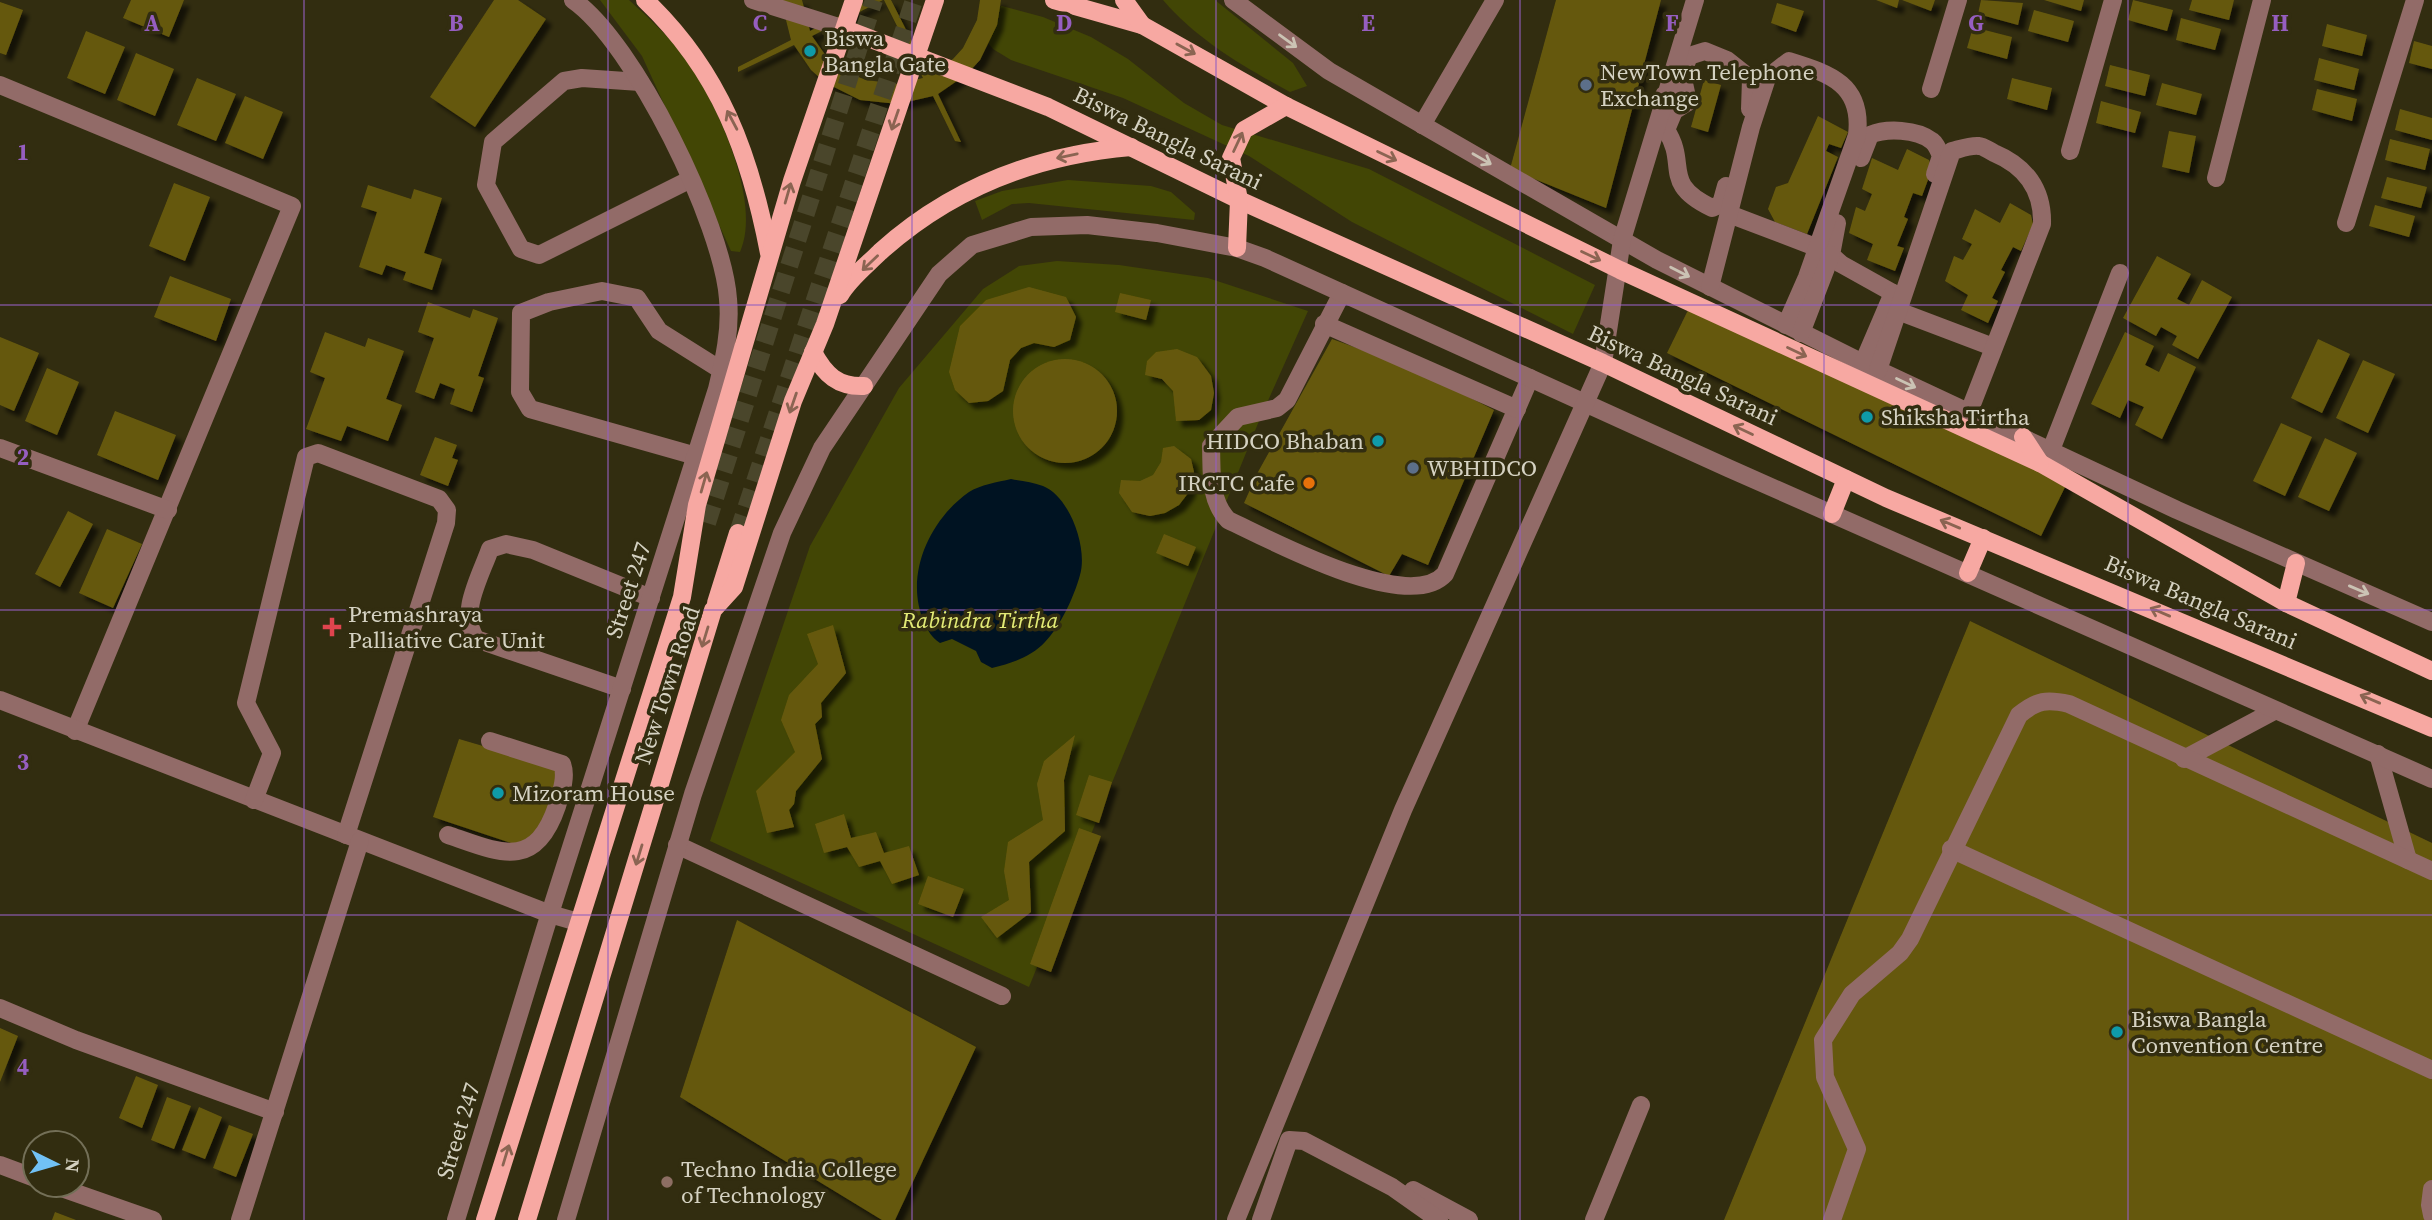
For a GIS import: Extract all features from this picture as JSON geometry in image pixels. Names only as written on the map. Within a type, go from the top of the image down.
[{"type":"main road","points":[[645,0],[668,22],[707,74],[737,131],[758,193],[770,256]]},
{"type":"main road","points":[[682,597],[697,505],[792,181],[855,0]]},
{"type":"main road","name":"New Town Road","points":[[527,1220],[713,610],[734,587],[793,401],[825,324],[935,0]]},
{"type":"main road","name":"Biswa Bangla Sarani","points":[[1054,0],[1142,25],[1286,106],[1620,270],[2045,456],[2286,603],[2432,671]]},
{"type":"main road","points":[[1124,0],[1142,25]]},
{"type":"main road","name":"Biswa Bangla Sarani","points":[[845,29],[1048,107],[1239,200],[1603,363],[1846,479],[2432,728]]},
{"type":"main road","points":[[1237,248],[1239,200],[1231,158],[1244,130],[1286,106]]},
{"type":"main road","points":[[825,324],[843,290],[868,263],[896,238],[957,197],[1037,164],[1097,150],[1134,147]]},
{"type":"main road","points":[[813,352],[822,370],[836,382],[864,386]]},
{"type":"main road","points":[[2023,437],[2045,456]]},
{"type":"main road","points":[[1832,514],[1846,479]]},
{"type":"main road","points":[[485,1220],[706,523]]},
{"type":"main road","points":[[713,610],[738,533]]},
{"type":"main road","points":[[1968,573],[1983,538]]},
{"type":"main road","points":[[2286,603],[2296,563]]},
{"type":"street","name":"Street 247","points":[[456,1220],[696,456],[727,345],[729,298],[711,231],[662,117],[613,38],[573,0]]},
{"type":"street","points":[[753,0],[845,29]]},
{"type":"street","points":[[1233,0],[1329,71],[1622,240],[1870,367],[2023,437]]},
{"type":"street","points":[[1422,125],[1495,0]]},
{"type":"street","points":[[1236,1220],[1280,1119],[1403,810],[1603,363],[1620,270],[1622,240],[1695,0]]},
{"type":"street","points":[[1930,89],[1958,0]]},
{"type":"street","points":[[2070,151],[2113,0]]},
{"type":"street","points":[[2216,178],[2262,0]]},
{"type":"street","points":[[2346,223],[2415,0]]},
{"type":"street","points":[[1705,51],[1727,60],[1751,79],[1752,105],[1721,204],[1712,208],[1692,198],[1679,183],[1675,166],[1675,144],[1666,130],[1674,111],[1688,102],[1682,74],[1689,56],[1705,51]]},
{"type":"street","points":[[1710,287],[1766,78],[1789,61],[1825,72],[1848,91],[1860,114],[1857,135],[1824,251],[1794,329]]},
{"type":"street","points":[[640,82],[582,78],[565,81],[493,142],[486,185],[521,249],[539,255],[690,180]]},
{"type":"street","points":[[0,85],[292,206],[75,731]]},
{"type":"street","points":[[1664,95],[1688,102]]},
{"type":"street","points":[[1824,251],[1870,135],[1884,129],[1934,142],[1941,156],[1870,367]]},
{"type":"street","points":[[1870,367],[1897,318],[1952,150],[1979,146],[2023,170],[2042,205],[2042,224],[1969,412]]},
{"type":"street","points":[[1729,214],[1824,251],[1841,264],[1893,293]]},
{"type":"street","points":[[569,1219],[677,845],[782,533],[822,448],[939,274],[972,245],[1031,228],[1087,225],[1157,233],[1237,248],[2274,712],[2432,779]]},
{"type":"street","points":[[2119,273],[2045,456],[2432,622]]},
{"type":"street","points":[[696,456],[530,409],[520,392],[521,313],[549,302],[602,291],[637,298],[659,331],[721,370]]},
{"type":"street","points":[[1342,293],[1287,400],[1277,408],[1238,417],[1210,446],[1213,495],[1217,508],[1228,520],[1329,567],[1374,581],[1418,585],[1438,582],[1445,574],[1530,377]]},
{"type":"street","points":[[1897,318],[1991,353]]},
{"type":"street","points":[[1324,324],[1517,409]]},
{"type":"street","points":[[0,448],[168,510]]},
{"type":"street","points":[[240,1220],[275,1112],[446,523],[447,510],[439,499],[318,453],[306,457],[246,703],[272,753],[254,800]]},
{"type":"street","points":[[622,689],[475,639],[467,628],[468,614],[490,549],[506,544],[533,550],[651,598]]},
{"type":"street","points":[[1832,1220],[1857,1149],[1825,1077],[1823,1040],[1852,994],[1900,953],[1910,939],[1951,849],[2019,715],[2033,703],[2048,699],[2069,704],[2432,872]]},
{"type":"street","points":[[0,700],[550,914],[578,922]]},
{"type":"street","points":[[2184,759],[2274,712]]},
{"type":"street","points":[[449,835],[514,854],[534,847],[550,827],[565,771],[562,764],[489,741]]},
{"type":"street","points":[[2378,754],[2408,860]]},
{"type":"street","points":[[560,796],[586,804]]},
{"type":"street","points":[[677,845],[1002,996]]},
{"type":"street","points":[[1951,849],[2432,1070]]},
{"type":"street","points":[[0,1008],[76,1040],[275,1112]]},
{"type":"street","points":[[1594,1220],[1642,1105]]},
{"type":"street","points":[[1280,1119],[1464,1219]]},
{"type":"street","points":[[1261,1220],[1289,1140],[1293,1139],[1304,1141],[1392,1187],[1439,1220]]},
{"type":"street","points":[[0,1165],[21,1173]]},
{"type":"street","points":[[2432,1189],[2432,1216]]},
{"type":"street","points":[[91,1198],[153,1220]]},
{"type":"green space","points":[[600,0],[629,0],[675,45],[699,80],[723,127],[741,181],[746,207],[746,231],[740,252],[731,251],[642,56]]},
{"type":"green space","points":[[1163,0],[1215,0],[1293,63],[1307,86],[1290,92],[1256,73],[1206,40]]},
{"type":"green space","points":[[1002,6],[1043,17],[1091,37],[1128,59],[1184,103],[1222,125],[1369,169],[1595,285],[1573,334],[1352,222],[1249,156],[1123,98],[1011,60],[993,49],[981,35],[995,8]]},
{"type":"green space","points":[[1068,180],[1151,186],[1171,192],[1195,213],[1194,220],[1029,203],[1012,204],[982,220],[975,201],[1002,191]]},
{"type":"green space","name":"Rabindra Tirtha","points":[[1057,261],[1119,265],[1208,278],[1308,311],[1259,421],[1029,987],[710,841],[810,546],[899,388],[983,289],[1019,266]]},
{"type":"water","points":[[1011,479],[1043,486],[1061,501],[1075,524],[1082,564],[1071,601],[1045,642],[1021,659],[992,668],[981,662],[976,651],[952,639],[940,643],[932,636],[924,622],[917,586],[924,550],[942,518],[969,492]]},
{"type":"building","points":[[131,0],[184,0],[169,37],[123,18]]},
{"type":"building","points":[[494,0],[518,0],[546,19],[475,127],[430,97]]},
{"type":"building","name":"Biswa Bangla Gate","points":[[781,0],[802,0],[810,31],[871,0],[883,0],[812,36],[826,56],[851,74],[866,80],[897,84],[923,78],[884,0],[891,0],[929,75],[953,59],[963,48],[977,20],[980,0],[1001,0],[997,25],[980,60],[967,74],[938,94],[961,142],[955,141],[933,96],[898,104],[860,100],[826,83],[811,70],[794,45],[738,72],[738,67],[791,40]]},
{"type":"building","name":"NewTown Telephone Exchange","points":[[1556,0],[1661,0],[1606,208],[1510,169]]},
{"type":"building","points":[[1876,0],[1899,0],[1897,8]]},
{"type":"building","points":[[1902,0],[1935,0],[1931,11]]},
{"type":"building","points":[[1981,0],[2023,3],[2018,25],[1978,14]]},
{"type":"building","points":[[2044,0],[2084,0],[2081,11]]},
{"type":"building","points":[[2133,0],[2173,10],[2167,31],[2128,20]]},
{"type":"building","points":[[2192,0],[2234,0],[2229,20],[2189,10]]},
{"type":"building","points":[[0,2],[23,10],[6,55],[0,53]]},
{"type":"building","points":[[1777,3],[1804,11],[1796,32],[1771,23]]},
{"type":"building","points":[[2034,10],[2074,21],[2068,42],[2028,31]]},
{"type":"building","points":[[2181,18],[2221,29],[2215,50],[2176,40]]},
{"type":"building","points":[[2327,24],[2367,35],[2362,56],[2322,46]]},
{"type":"building","points":[[1973,27],[2012,37],[2007,59],[1967,48]]},
{"type":"building","points":[[86,31],[125,47],[105,94],[67,78]]},
{"type":"building","points":[[2414,41],[2432,46],[2432,69],[2409,63]]},
{"type":"building","points":[[136,53],[174,69],[155,116],[117,100]]},
{"type":"building","points":[[2319,58],[2359,69],[2354,90],[2314,80]]},
{"type":"building","points":[[2110,65],[2150,75],[2145,96],[2105,86]]},
{"type":"building","points":[[197,78],[236,94],[216,141],[177,125]]},
{"type":"building","points":[[2012,78],[2052,88],[2047,110],[2007,99]]},
{"type":"building","points":[[1704,80],[1721,85],[1708,132],[1691,127]]},
{"type":"building","points":[[2162,83],[2202,94],[2196,115],[2156,105]]},
{"type":"building","points":[[2317,89],[2357,99],[2352,121],[2312,110]]},
{"type":"building","points":[[245,96],[283,112],[263,159],[225,143]]},
{"type":"building","points":[[2101,101],[2141,112],[2135,133],[2096,123]]},
{"type":"building","points":[[2400,109],[2432,118],[2432,140],[2395,130]]},
{"type":"building","points":[[1818,116],[1848,132],[1841,148],[1829,144],[1826,151],[1838,157],[1807,234],[1775,222],[1768,209],[1776,187],[1788,183]]},
{"type":"building","points":[[2169,131],[2196,136],[2189,173],[2162,167]]},
{"type":"building","points":[[2390,139],[2430,149],[2425,170],[2385,160]]},
{"type":"building","points":[[1907,149],[1929,160],[1932,169],[1922,196],[1913,193],[1904,217],[1908,219],[1897,246],[1904,248],[1895,271],[1867,260],[1873,244],[1849,233],[1856,207],[1865,211],[1872,194],[1862,189],[1872,158],[1898,170]]},
{"type":"building","points":[[2387,177],[2427,187],[2421,208],[2381,198]]},
{"type":"building","points":[[174,183],[210,197],[185,261],[149,246]]},
{"type":"building","points":[[368,185],[411,199],[414,189],[442,198],[424,253],[442,259],[432,290],[403,280],[406,272],[386,265],[382,275],[359,267],[377,212],[361,207]]},
{"type":"building","points":[[2010,203],[2031,215],[2033,224],[2021,251],[2013,247],[2001,270],[2005,272],[1992,298],[1998,301],[1988,323],[1961,310],[1968,295],[1945,281],[1954,256],[1963,260],[1972,244],[1962,239],[1975,209],[2000,223]]},
{"type":"building","points":[[2375,205],[2415,216],[2409,237],[2369,226]]},
{"type":"building","points":[[2157,256],[2191,274],[2177,299],[2189,305],[2202,280],[2232,297],[2198,359],[2172,345],[2177,336],[2161,327],[2156,336],[2123,318]]},
{"type":"building","points":[[170,276],[231,299],[216,341],[154,317]]},
{"type":"building","points":[[1029,287],[1066,297],[1076,317],[1070,340],[1054,347],[1034,343],[1021,348],[1010,360],[1003,391],[988,401],[969,403],[955,390],[949,372],[960,326],[986,300]]},
{"type":"building","points":[[1120,293],[1151,300],[1146,320],[1115,312]]},
{"type":"building","name":"Shiksha Tirtha","points":[[1694,298],[2068,481],[2041,536],[1667,353]]},
{"type":"building","points":[[428,302],[470,318],[473,309],[498,318],[478,376],[484,378],[472,412],[450,404],[455,389],[440,383],[434,399],[415,392],[434,338],[418,332]]},
{"type":"building","points":[[325,332],[365,347],[368,338],[404,351],[386,399],[402,405],[388,441],[347,426],[341,441],[306,429],[325,378],[310,372]]},
{"type":"building","points":[[2125,332],[2154,346],[2145,365],[2159,372],[2168,353],[2196,367],[2162,439],[2135,425],[2144,407],[2128,400],[2120,418],[2091,404]]},
{"type":"building","points":[[0,337],[39,353],[14,411],[0,405]]},
{"type":"building","name":"HIDCO Bhaban","points":[[1332,339],[1412,368],[1494,410],[1428,565],[1402,554],[1389,576],[1244,503],[1258,472]]},
{"type":"building","points":[[2318,339],[2350,354],[2322,413],[2291,398]]},
{"type":"building","points":[[1177,349],[1197,357],[1211,376],[1214,393],[1211,410],[1199,420],[1176,421],[1173,391],[1162,379],[1145,375],[1147,361],[1156,352]]},
{"type":"building","points":[[1065,359],[1085,363],[1102,374],[1113,391],[1117,411],[1113,431],[1102,448],[1085,459],[1065,463],[1045,459],[1028,448],[1017,431],[1013,411],[1017,391],[1028,374],[1045,363]]},
{"type":"building","points":[[2363,360],[2395,374],[2368,433],[2336,418]]},
{"type":"building","points":[[47,368],[79,382],[57,435],[25,421]]},
{"type":"building","points":[[115,411],[176,435],[158,480],[97,455]]},
{"type":"building","points":[[2281,423],[2312,437],[2285,496],[2253,481]]},
{"type":"building","points":[[435,437],[457,445],[452,458],[458,460],[448,486],[420,475]]},
{"type":"building","points":[[2325,438],[2357,453],[2329,511],[2298,497]]},
{"type":"building","points":[[1174,446],[1191,459],[1194,472],[1189,492],[1179,505],[1165,513],[1150,516],[1132,512],[1119,493],[1121,480],[1140,481],[1153,475],[1161,462],[1163,448]]},
{"type":"building","points":[[68,511],[93,524],[60,587],[35,574]]},
{"type":"building","points":[[107,529],[142,544],[113,608],[79,593]]},
{"type":"building","points":[[1164,534],[1196,547],[1188,566],[1156,553]]},
{"type":"building","name":"Biswa Bangla Convention Centre","points":[[1970,621],[2432,843],[2432,1220],[1724,1220]]},
{"type":"building","points":[[833,625],[846,673],[821,703],[822,717],[815,724],[822,759],[796,791],[794,804],[789,810],[794,827],[767,833],[756,791],[795,752],[781,720],[789,695],[818,664],[807,634]]},
{"type":"building","points":[[1075,735],[1064,780],[1065,831],[1029,862],[1031,912],[997,938],[981,917],[1009,900],[1004,871],[1008,842],[1043,820],[1037,784],[1044,761]]},
{"type":"building","name":"Mizoram House","points":[[459,739],[562,769],[548,819],[520,846],[433,817]]},
{"type":"building","points":[[1089,775],[1112,782],[1099,823],[1076,815]]},
{"type":"building","points":[[844,814],[851,838],[876,832],[884,853],[909,846],[919,875],[892,884],[880,861],[859,867],[847,847],[824,853],[815,824]]},
{"type":"building","points":[[1079,828],[1101,836],[1051,972],[1030,964]]},
{"type":"building","points":[[928,876],[964,889],[953,917],[918,904]]},
{"type":"building","points":[[737,920],[976,1047],[895,1220],[882,1220],[680,1097]]},
{"type":"building","points":[[0,1028],[18,1036],[0,1082]]},
{"type":"building","points":[[136,1076],[158,1085],[142,1128],[119,1118]]},
{"type":"building","points":[[167,1097],[191,1106],[174,1149],[151,1140]]},
{"type":"building","points":[[199,1107],[222,1117],[205,1159],[182,1150]]},
{"type":"building","points":[[229,1125],[253,1134],[236,1177],[213,1168]]},
{"type":"building","points":[[55,1212],[76,1220],[52,1220]]},
{"type":"tunnel","points":[[707,523],[874,0]]},
{"type":"tunnel","points":[[738,533],[914,0]]},
{"type":"place","name":"Biswa Bangla Gate","points":[[810,51]]},
{"type":"place","name":"NewTown Telephone Exchange","points":[[1586,85]]},
{"type":"place","name":"Shiksha Tirtha","points":[[1867,417]]},
{"type":"place","name":"HIDCO Bhaban","points":[[1378,441]]},
{"type":"place","name":"WBHIDCO","points":[[1413,468]]},
{"type":"place","name":"IRCTC Cafe","points":[[1309,483]]},
{"type":"place","name":"Premashraya Palliative Care Unit","points":[[332,627]]},
{"type":"place","name":"Mizoram House","points":[[498,793]]},
{"type":"place","name":"Biswa Bangla Convention Centre","points":[[2117,1032]]},
{"type":"place","name":"Techno India College of Technology","points":[[667,1182]]}]
